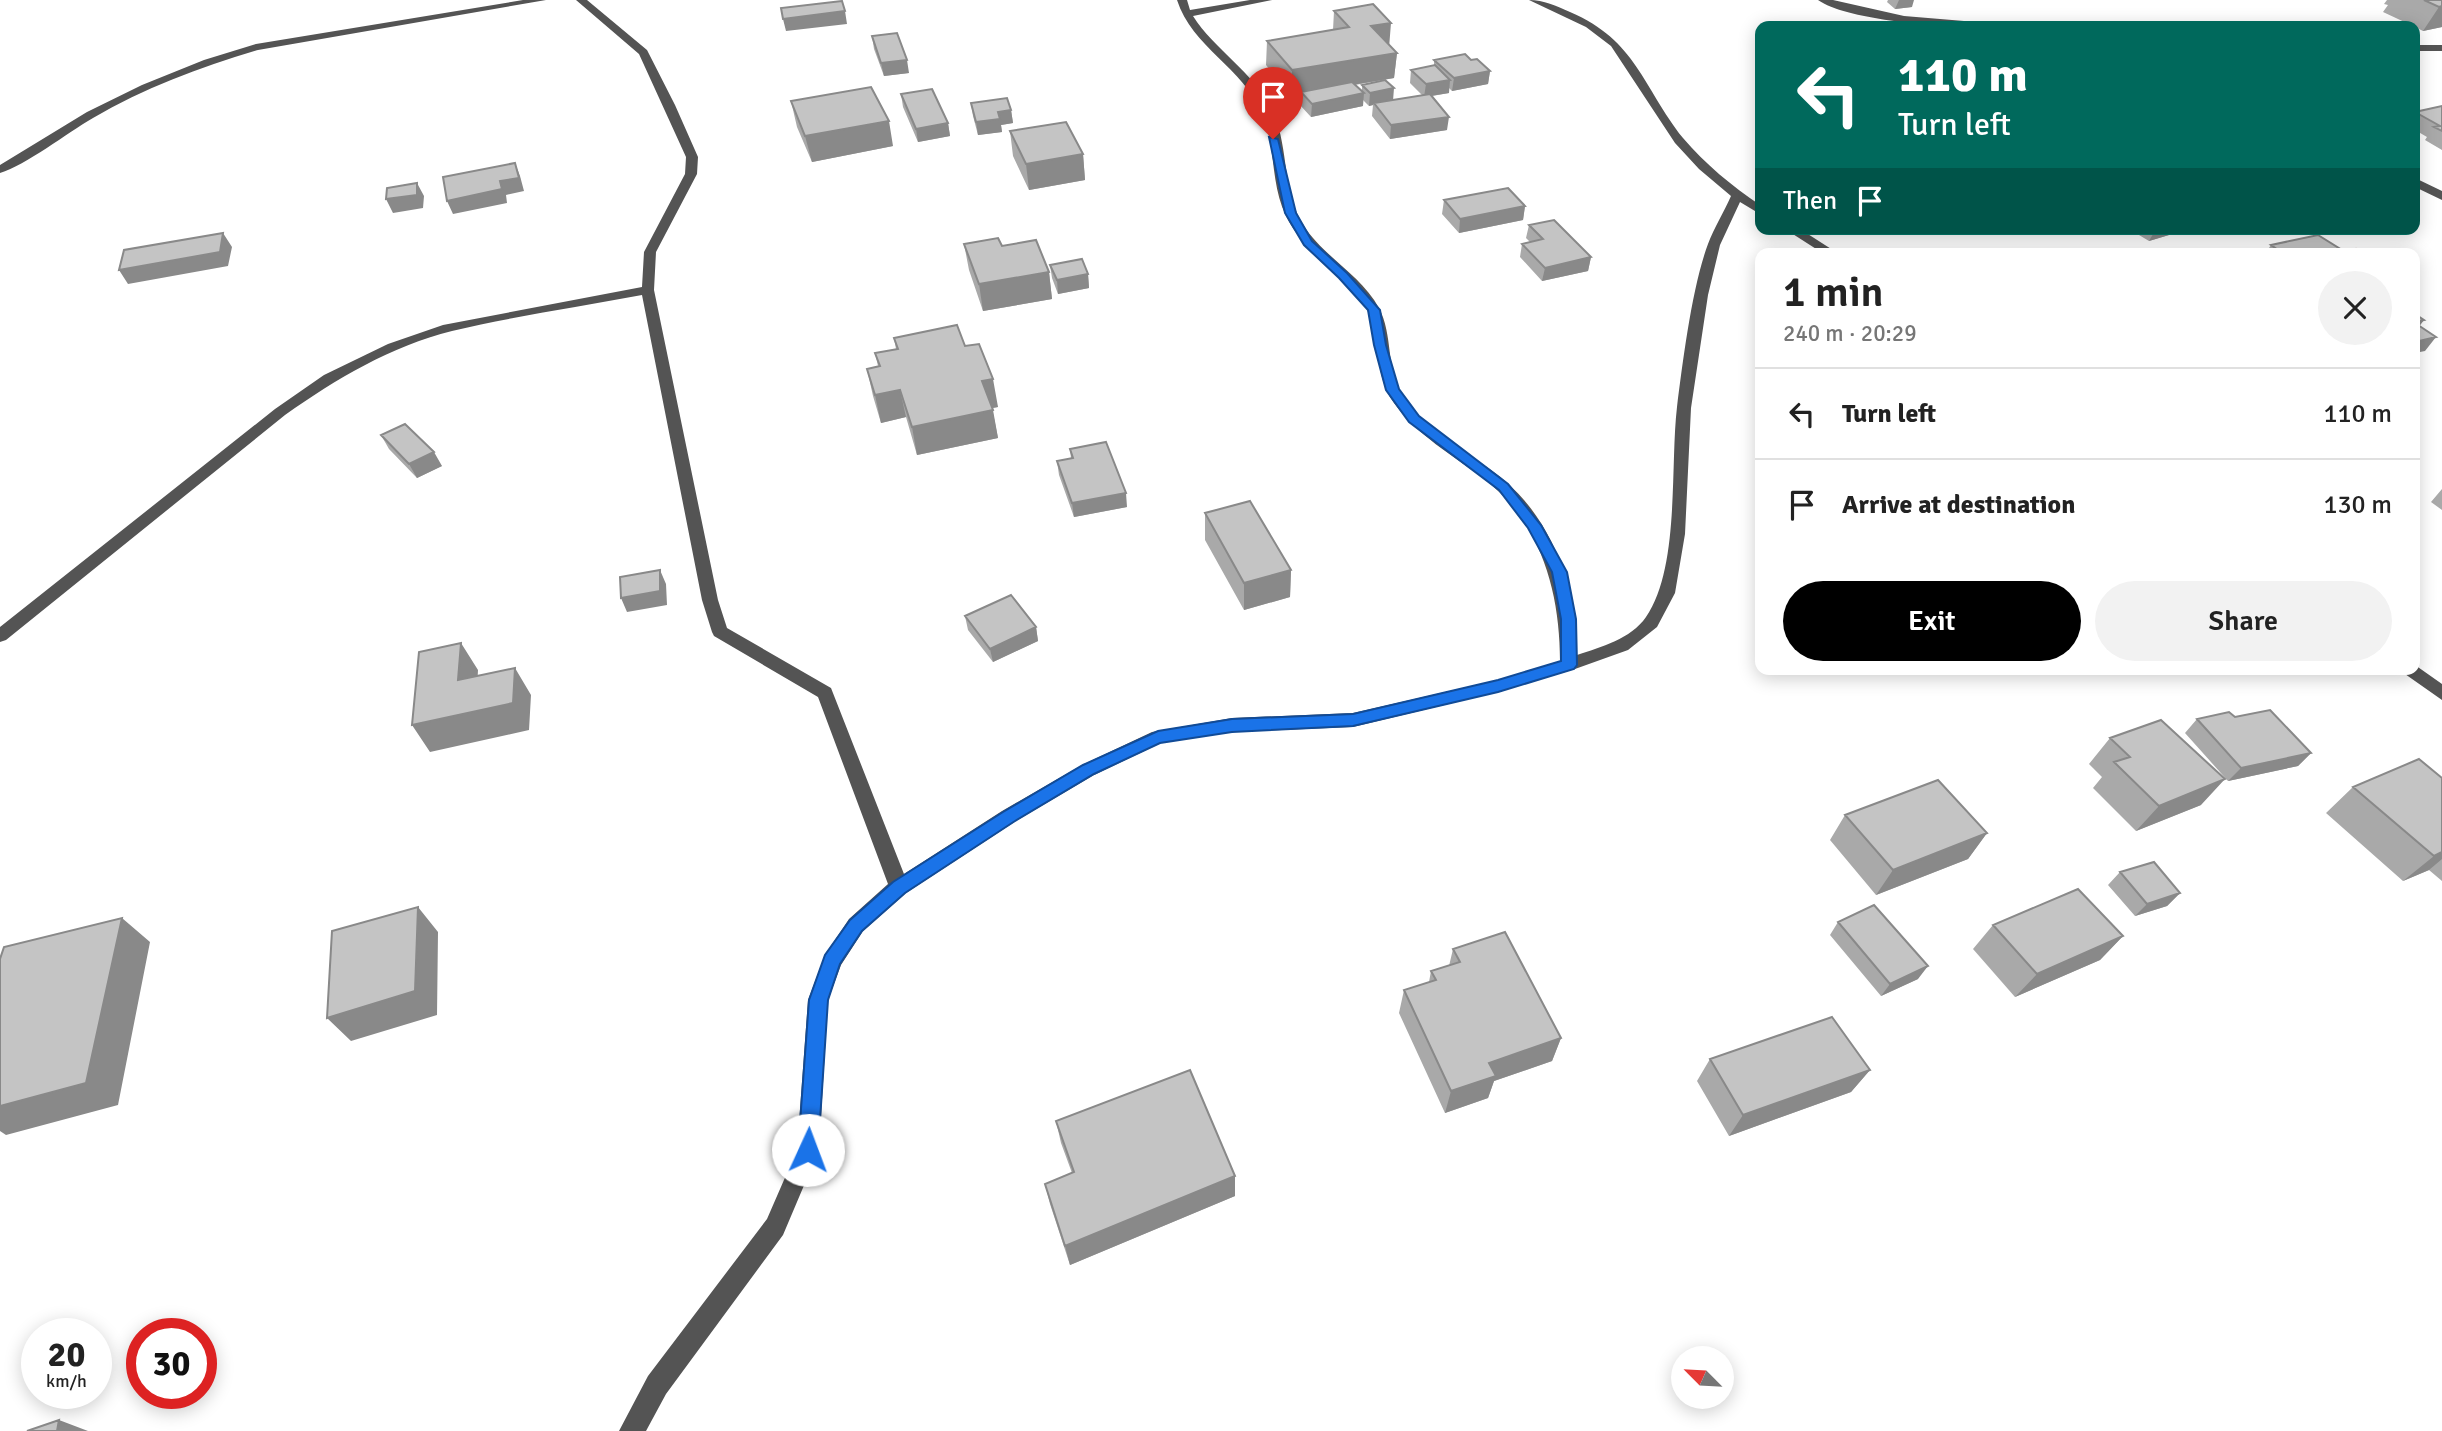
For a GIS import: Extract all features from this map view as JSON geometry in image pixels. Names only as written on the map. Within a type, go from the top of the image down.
[{"type":"street","points":[[0,170],[92,114],[146,87],[208,62],[256,47],[541,0]]},
{"type":"street","points":[[581,0],[643,52],[692,157],[691,174],[650,252],[648,290],[710,600],[720,632],[825,693],[899,887]]},
{"type":"street","points":[[1184,7],[1267,0]]},
{"type":"street","points":[[1534,0],[1605,36],[1625,56],[1682,146],[1737,196],[1755,208]]},
{"type":"street","points":[[1822,0],[1853,10],[1913,21]]},
{"type":"street","points":[[1184,7],[1268,112],[1291,213],[1308,243],[1343,275],[1374,310],[1380,345],[1393,390],[1414,419],[1504,487],[1534,525],[1560,572],[1569,619],[1569,665]]},
{"type":"street","points":[[2420,47],[2442,48]]},
{"type":"street","points":[[2420,185],[2442,196]]},
{"type":"street","points":[[632,1431],[657,1385],[775,1227],[808,1150],[818,1000],[832,961],[856,925],[899,887],[1009,816],[1088,770],[1158,737],[1232,726],[1353,720],[1498,686],[1569,665],[1622,646],[1651,623],[1667,593],[1677,534],[1684,408],[1702,295],[1714,245],[1737,196]]},
{"type":"street","points":[[1801,235],[1822,248]]},
{"type":"street","points":[[0,636],[280,412],[329,378],[393,347],[448,328],[648,290]]},
{"type":"street","points":[[2418,675],[2442,692]]},
{"type":"building","points":[[2424,0],[2442,0],[2442,6],[2439,7]]},
{"type":"building","points":[[842,1],[845,11],[783,19],[781,8]]},
{"type":"building","points":[[1373,4],[1391,23],[1371,26],[1397,53],[1292,70],[1267,41],[1349,27],[1334,11]]},
{"type":"building","points":[[897,33],[907,60],[881,63],[872,36]]},
{"type":"building","points":[[1465,54],[1471,60],[1477,59],[1490,71],[1454,78],[1434,60]]},
{"type":"building","points":[[1435,65],[1450,80],[1426,84],[1411,70]]},
{"type":"building","points":[[1385,80],[1394,88],[1370,93],[1362,85]]},
{"type":"building","points":[[1352,82],[1364,93],[1312,104],[1301,92]]},
{"type":"building","points":[[871,87],[889,121],[805,136],[791,101]]},
{"type":"building","points":[[932,89],[948,123],[916,129],[901,94]]},
{"type":"building","points":[[1430,94],[1449,117],[1391,125],[1374,103]]},
{"type":"building","points":[[1007,98],[1011,110],[998,112],[1000,119],[976,122],[971,103]]},
{"type":"building","points":[[2442,106],[2442,131],[2434,127],[2440,126],[2420,115],[2420,111]]},
{"type":"building","points":[[1066,122],[1083,154],[1026,164],[1010,131]]},
{"type":"building","points":[[515,163],[519,178],[500,181],[502,189],[447,201],[443,177]]},
{"type":"building","points":[[417,183],[417,195],[386,199],[387,188]]},
{"type":"building","points":[[1508,188],[1525,206],[1460,219],[1444,200]]},
{"type":"building","points":[[1554,220],[1591,257],[1545,268],[1522,244],[1543,239],[1529,225]]},
{"type":"building","points":[[223,233],[220,252],[119,270],[124,250]]},
{"type":"building","points":[[2318,235],[2339,248],[2275,248],[2271,245]]},
{"type":"building","points":[[998,238],[1002,246],[1036,240],[1049,272],[979,284],[964,244]]},
{"type":"building","points":[[1082,259],[1088,274],[1057,280],[1050,265]]},
{"type":"building","points":[[957,325],[965,346],[979,344],[993,379],[982,381],[993,410],[912,427],[900,390],[875,395],[867,369],[880,366],[875,353],[898,349],[894,338]]},
{"type":"building","points":[[2420,326],[2436,337],[2420,341]]},
{"type":"building","points":[[405,424],[434,452],[409,464],[381,435]]},
{"type":"building","points":[[1106,442],[1126,493],[1072,503],[1057,461],[1073,458],[1070,449]]},
{"type":"building","points":[[1250,501],[1291,570],[1244,583],[1205,513]]},
{"type":"building","points":[[660,570],[660,591],[621,598],[620,577]]},
{"type":"building","points":[[1011,595],[1036,627],[990,649],[965,616]]},
{"type":"building","points":[[461,643],[458,680],[515,668],[513,703],[412,725],[419,652]]},
{"type":"building","points":[[2270,710],[2311,753],[2241,768],[2197,719],[2229,712],[2235,717]]},
{"type":"building","points":[[2161,720],[2225,779],[2159,806],[2114,762],[2130,757],[2110,738]]},
{"type":"building","points":[[2419,759],[2442,778],[2442,852],[2434,856],[2353,787]]},
{"type":"building","points":[[1938,780],[1987,833],[1893,870],[1845,815]]},
{"type":"building","points":[[2154,862],[2180,893],[2147,904],[2120,872]]},
{"type":"building","points":[[2078,889],[2123,936],[2037,974],[1993,925]]},
{"type":"building","points":[[1874,905],[1928,966],[1890,984],[1838,922]]},
{"type":"building","points":[[418,907],[415,991],[327,1018],[332,931]]},
{"type":"building","points":[[122,918],[86,1083],[0,1106],[0,959],[4,947]]},
{"type":"building","points":[[1505,932],[1561,1038],[1489,1063],[1496,1076],[1451,1091],[1404,990],[1436,980],[1431,971],[1460,962],[1453,949]]},
{"type":"building","points":[[1832,1017],[1870,1070],[1743,1115],[1710,1059]]},
{"type":"building","points":[[1190,1070],[1235,1176],[1065,1246],[1045,1184],[1074,1172],[1056,1121]]},
{"type":"building","points":[[59,1420],[57,1431],[27,1431]]},
{"type":"route","points":[[808,1150],[818,1000],[832,961],[856,925],[899,887],[1009,816],[1088,770],[1158,737],[1232,726],[1353,720],[1498,686],[1569,665],[1569,619],[1560,572],[1534,525],[1504,487],[1414,419],[1393,390],[1380,345],[1374,310],[1343,275],[1308,243],[1291,213],[1273,139]]}]
